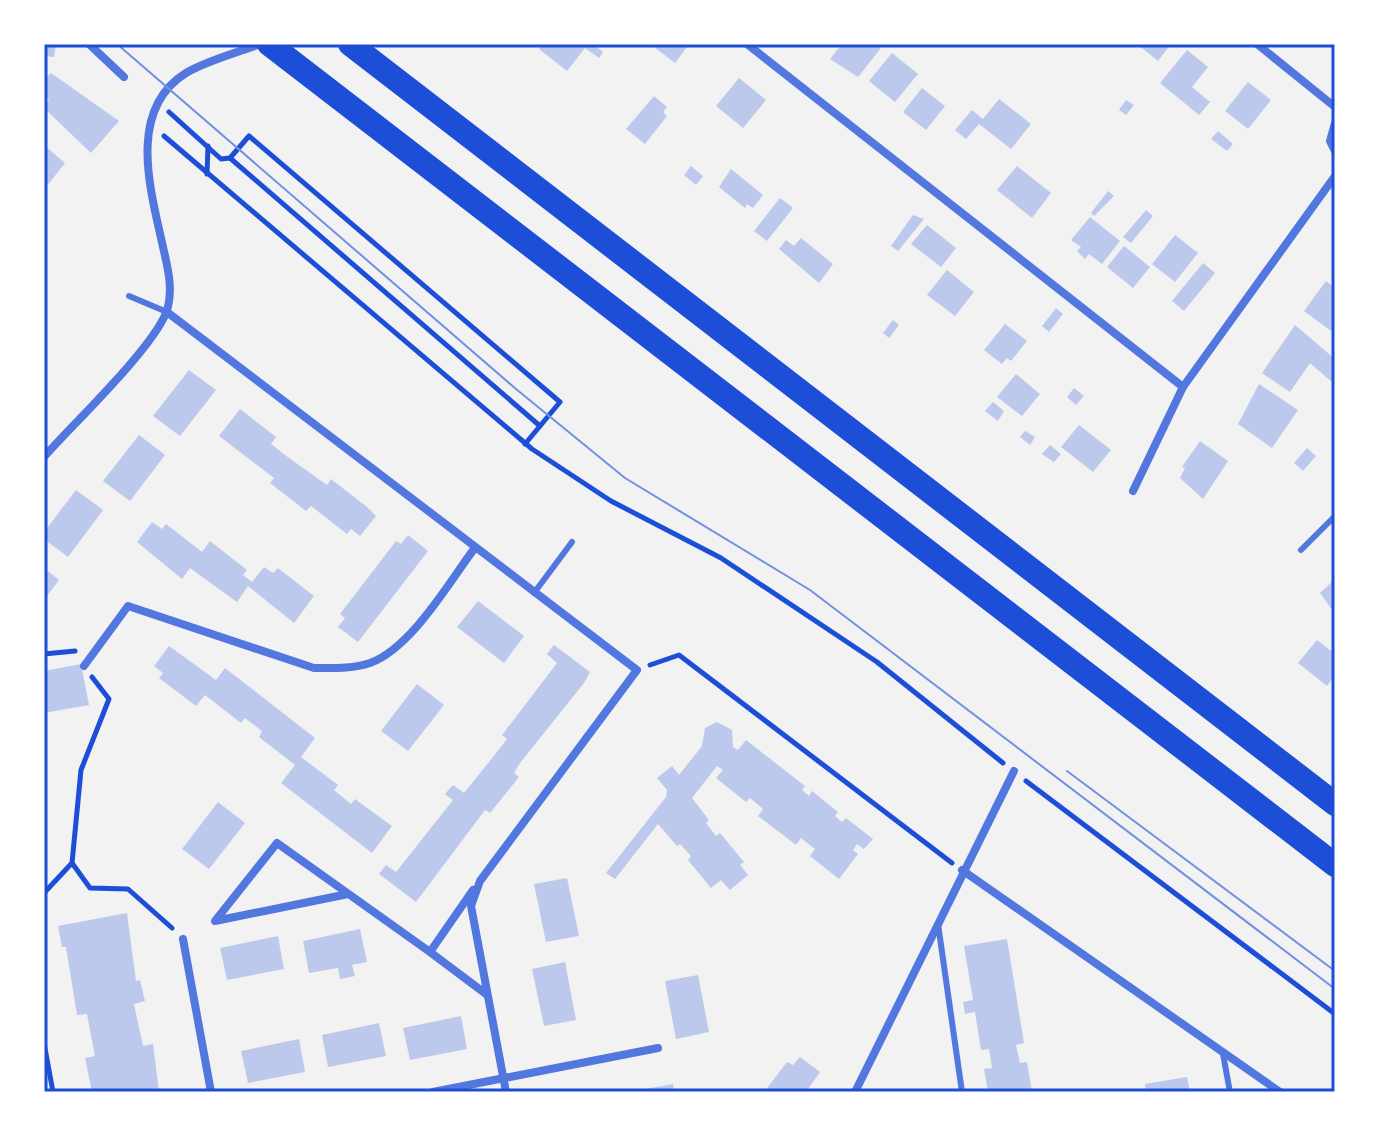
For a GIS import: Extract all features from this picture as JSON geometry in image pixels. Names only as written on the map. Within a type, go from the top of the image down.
[{"type":"highway","points":[[269,44],[1335,865]]},
{"type":"highway","points":[[350,44],[1335,804]]},
{"type":"street","points":[[89,44],[124,77]]},
{"type":"street","points":[[44,457],[153,336],[167,312],[171,288],[147,150],[150,122],[158,105],[168,88],[188,71],[260,44]]},
{"type":"street","points":[[747,44],[1183,387]]},
{"type":"street","points":[[1257,44],[1335,107]]},
{"type":"street","points":[[1335,123],[1330,141],[1335,151]]},
{"type":"street","points":[[1133,491],[1183,387],[1335,176]]},
{"type":"street","points":[[167,312],[474,549],[637,670],[430,952]]},
{"type":"street","points":[[84,666],[128,606],[314,668],[344,668],[370,663],[394,651],[474,549]]},
{"type":"street","points":[[855,1092],[937,920],[1014,771]]},
{"type":"street","points":[[348,894],[215,921],[277,843],[430,952],[487,995]]},
{"type":"street","points":[[962,870],[1280,1092]]},
{"type":"street","points":[[480,881],[471,906],[506,1092]]},
{"type":"street","points":[[183,939],[211,1092]]},
{"type":"street","points":[[433,1092],[658,1048]]},
{"type":"lane","points":[[129,296],[167,312]]},
{"type":"lane","points":[[1301,550],[1335,516]]},
{"type":"lane","points":[[534,593],[572,542]]},
{"type":"lane","points":[[937,920],[962,1092]]},
{"type":"lane","points":[[1223,1054],[1230,1092]]},
{"type":"path","points":[[177,118],[221,159],[230,158],[249,136],[560,402],[525,444]]},
{"type":"path","points":[[208,146],[207,175],[525,444],[611,501],[721,558],[864,653],[1014,771],[1335,1014]]},
{"type":"path","points":[[230,158],[540,426]]},
{"type":"path","points":[[44,654],[96,650]]},
{"type":"path","points":[[637,670],[679,655],[962,870]]},
{"type":"path","points":[[44,893],[72,863],[81,770],[109,699],[84,666]]},
{"type":"path","points":[[72,863],[90,888],[128,889],[183,939]]},
{"type":"path","points":[[44,1043],[53,1092]]},
{"type":"building","points":[[44,44],[56,44],[54,57],[44,56]]},
{"type":"building","points":[[544,44],[593,44],[603,52],[599,58],[585,48],[567,71],[539,49]]},
{"type":"building","points":[[650,44],[689,44],[675,63]]},
{"type":"building","points":[[842,44],[875,44],[881,48],[858,77],[830,59]]},
{"type":"building","points":[[1137,44],[1171,44],[1158,61]]},
{"type":"building","points":[[1187,50],[1208,67],[1192,87],[1210,102],[1199,115],[1160,83]]},
{"type":"building","points":[[892,53],[918,74],[895,102],[869,81]]},
{"type":"building","points":[[51,73],[119,121],[91,153],[44,108],[49,99],[44,95],[44,81]]},
{"type":"building","points":[[739,78],[766,100],[743,128],[716,106]]},
{"type":"building","points":[[1248,82],[1271,100],[1248,129],[1225,111]]},
{"type":"building","points":[[922,88],[945,106],[926,130],[903,112]]},
{"type":"building","points":[[654,96],[667,107],[663,112],[667,116],[645,144],[626,129]]},
{"type":"building","points":[[999,99],[1031,124],[1011,149],[979,124],[966,139],[955,130],[972,110],[983,119]]},
{"type":"building","points":[[1126,100],[1134,105],[1126,115],[1119,110]]},
{"type":"building","points":[[1218,131],[1233,144],[1227,151],[1211,139]]},
{"type":"building","points":[[44,145],[65,163],[47,186],[44,185]]},
{"type":"building","points":[[691,166],[703,176],[696,185],[684,175]]},
{"type":"building","points":[[1017,166],[1051,193],[1032,218],[997,190]]},
{"type":"building","points":[[731,169],[763,195],[753,208],[747,204],[745,208],[719,187]]},
{"type":"building","points":[[1108,191],[1114,196],[1094,216],[1091,213]]},
{"type":"building","points":[[780,198],[793,208],[767,241],[754,231]]},
{"type":"building","points":[[1146,210],[1153,216],[1131,243],[1123,237]]},
{"type":"building","points":[[913,215],[924,219],[898,251],[891,246]]},
{"type":"building","points":[[1090,217],[1120,241],[1102,264],[1089,254],[1085,259],[1077,251],[1081,247],[1071,240]]},
{"type":"building","points":[[927,225],[956,248],[941,267],[911,244]]},
{"type":"building","points":[[1175,235],[1198,253],[1175,282],[1152,264]]},
{"type":"building","points":[[801,238],[833,264],[819,283],[779,249],[786,240],[794,246]]},
{"type":"building","points":[[1124,246],[1150,267],[1133,288],[1107,267]]},
{"type":"building","points":[[1203,263],[1215,273],[1184,311],[1172,301]]},
{"type":"building","points":[[947,270],[974,292],[955,316],[927,295]]},
{"type":"building","points":[[1326,281],[1335,288],[1335,325],[1331,331],[1304,311]]},
{"type":"building","points":[[1056,308],[1063,314],[1049,332],[1042,326]]},
{"type":"building","points":[[893,320],[899,325],[889,338],[883,333]]},
{"type":"building","points":[[1005,324],[1027,341],[1011,361],[1007,358],[1002,364],[984,350]]},
{"type":"building","points":[[1295,325],[1335,359],[1333,383],[1310,363],[1290,392],[1262,373]]},
{"type":"building","points":[[189,370],[216,390],[180,436],[153,416]]},
{"type":"building","points":[[1016,374],[1040,394],[1022,416],[997,397]]},
{"type":"building","points":[[1259,384],[1298,410],[1272,448],[1238,424]]},
{"type":"building","points":[[1074,388],[1084,396],[1076,405],[1067,397]]},
{"type":"building","points":[[993,402],[1004,411],[998,421],[985,411]]},
{"type":"building","points":[[240,409],[276,437],[271,444],[327,485],[331,479],[376,516],[360,536],[351,529],[347,534],[311,506],[306,511],[270,483],[274,478],[219,436]]},
{"type":"building","points":[[1079,425],[1111,450],[1093,472],[1061,447]]},
{"type":"building","points":[[1025,431],[1035,437],[1030,445],[1020,437]]},
{"type":"building","points":[[139,435],[165,455],[130,501],[103,481]]},
{"type":"building","points":[[1200,441],[1228,461],[1203,499],[1180,478],[1185,468],[1182,467]]},
{"type":"building","points":[[1050,445],[1061,454],[1054,462],[1042,454]]},
{"type":"building","points":[[1307,448],[1316,456],[1303,471],[1294,463]]},
{"type":"building","points":[[76,490],[103,510],[68,557],[44,539],[44,532]]},
{"type":"building","points":[[152,522],[162,529],[166,524],[202,552],[210,541],[247,570],[243,575],[252,582],[264,567],[273,573],[278,568],[314,596],[294,623],[248,586],[237,602],[190,568],[182,579],[137,542]]},
{"type":"building","points":[[408,535],[428,551],[358,642],[338,627],[345,618],[340,614],[396,541],[401,544]]},
{"type":"building","points":[[44,568],[59,580],[44,600]]},
{"type":"building","points":[[1335,579],[1335,614],[1320,593]]},
{"type":"building","points":[[478,601],[524,636],[504,663],[457,627]]},
{"type":"building","points":[[1317,640],[1335,654],[1335,675],[1327,686],[1298,663]]},
{"type":"building","points":[[554,645],[590,672],[520,763],[514,773],[519,777],[490,813],[485,810],[416,902],[379,874],[386,865],[396,872],[453,800],[445,794],[453,785],[464,793],[507,739],[502,735],[557,663],[547,654]]},
{"type":"building","points":[[169,646],[216,680],[225,668],[315,738],[301,757],[338,785],[334,790],[351,804],[355,799],[392,826],[372,853],[281,783],[295,765],[259,737],[262,731],[245,718],[241,723],[205,695],[196,706],[159,678],[163,673],[154,666]]},
{"type":"building","points":[[81,664],[89,705],[44,713],[44,671]]},
{"type":"building","points":[[417,684],[444,705],[408,751],[381,731]]},
{"type":"building","points":[[717,722],[732,730],[733,747],[738,750],[746,740],[805,786],[802,790],[809,796],[812,791],[838,812],[835,816],[842,822],[846,818],[873,839],[864,849],[857,844],[853,850],[858,854],[839,879],[810,856],[815,849],[801,838],[796,845],[758,816],[763,809],[750,798],[746,802],[716,778],[723,770],[717,766],[692,798],[709,820],[706,823],[716,836],[720,833],[744,862],[740,865],[748,875],[730,890],[721,880],[711,888],[688,860],[691,856],[680,844],[677,846],[658,824],[615,879],[606,873],[666,797],[667,790],[657,778],[672,766],[679,775],[702,746],[705,728]]},
{"type":"building","points":[[218,802],[245,823],[209,869],[182,849]]},
{"type":"building","points":[[567,878],[579,936],[546,942],[534,884]]},
{"type":"building","points":[[127,913],[136,981],[140,980],[145,1001],[134,1004],[143,1046],[153,1044],[159,1092],[92,1092],[85,1058],[95,1056],[87,1014],[77,1015],[66,947],[62,947],[58,926]]},
{"type":"building","points":[[360,929],[367,962],[352,965],[355,976],[340,979],[338,968],[309,973],[303,941]]},
{"type":"building","points":[[278,936],[284,969],[227,980],[220,948]]},
{"type":"building","points":[[1007,939],[1024,1043],[1016,1045],[1020,1063],[1027,1062],[1032,1092],[988,1092],[984,1069],[992,1068],[989,1049],[981,1050],[975,1012],[965,1014],[963,1002],[973,1000],[964,946]]},
{"type":"building","points":[[565,962],[576,1020],[544,1026],[532,969]]},
{"type":"building","points":[[698,975],[709,1032],[676,1039],[665,981]]},
{"type":"building","points":[[461,1016],[467,1049],[410,1060],[403,1028]]},
{"type":"building","points":[[379,1023],[386,1056],[328,1067],[322,1035]]},
{"type":"building","points":[[299,1039],[305,1072],[248,1083],[241,1051]]},
{"type":"building","points":[[800,1057],[820,1072],[806,1092],[764,1092],[787,1062],[793,1065]]},
{"type":"building","points":[[1187,1077],[1190,1092],[1146,1092],[1145,1084]]},
{"type":"building","points":[[673,1084],[674,1092],[639,1092],[639,1090]]},
{"type":"tram line","points":[[117,44],[516,389],[625,478],[810,590],[1335,989]]},
{"type":"tram line","points":[[1067,771],[1335,971]]}]
